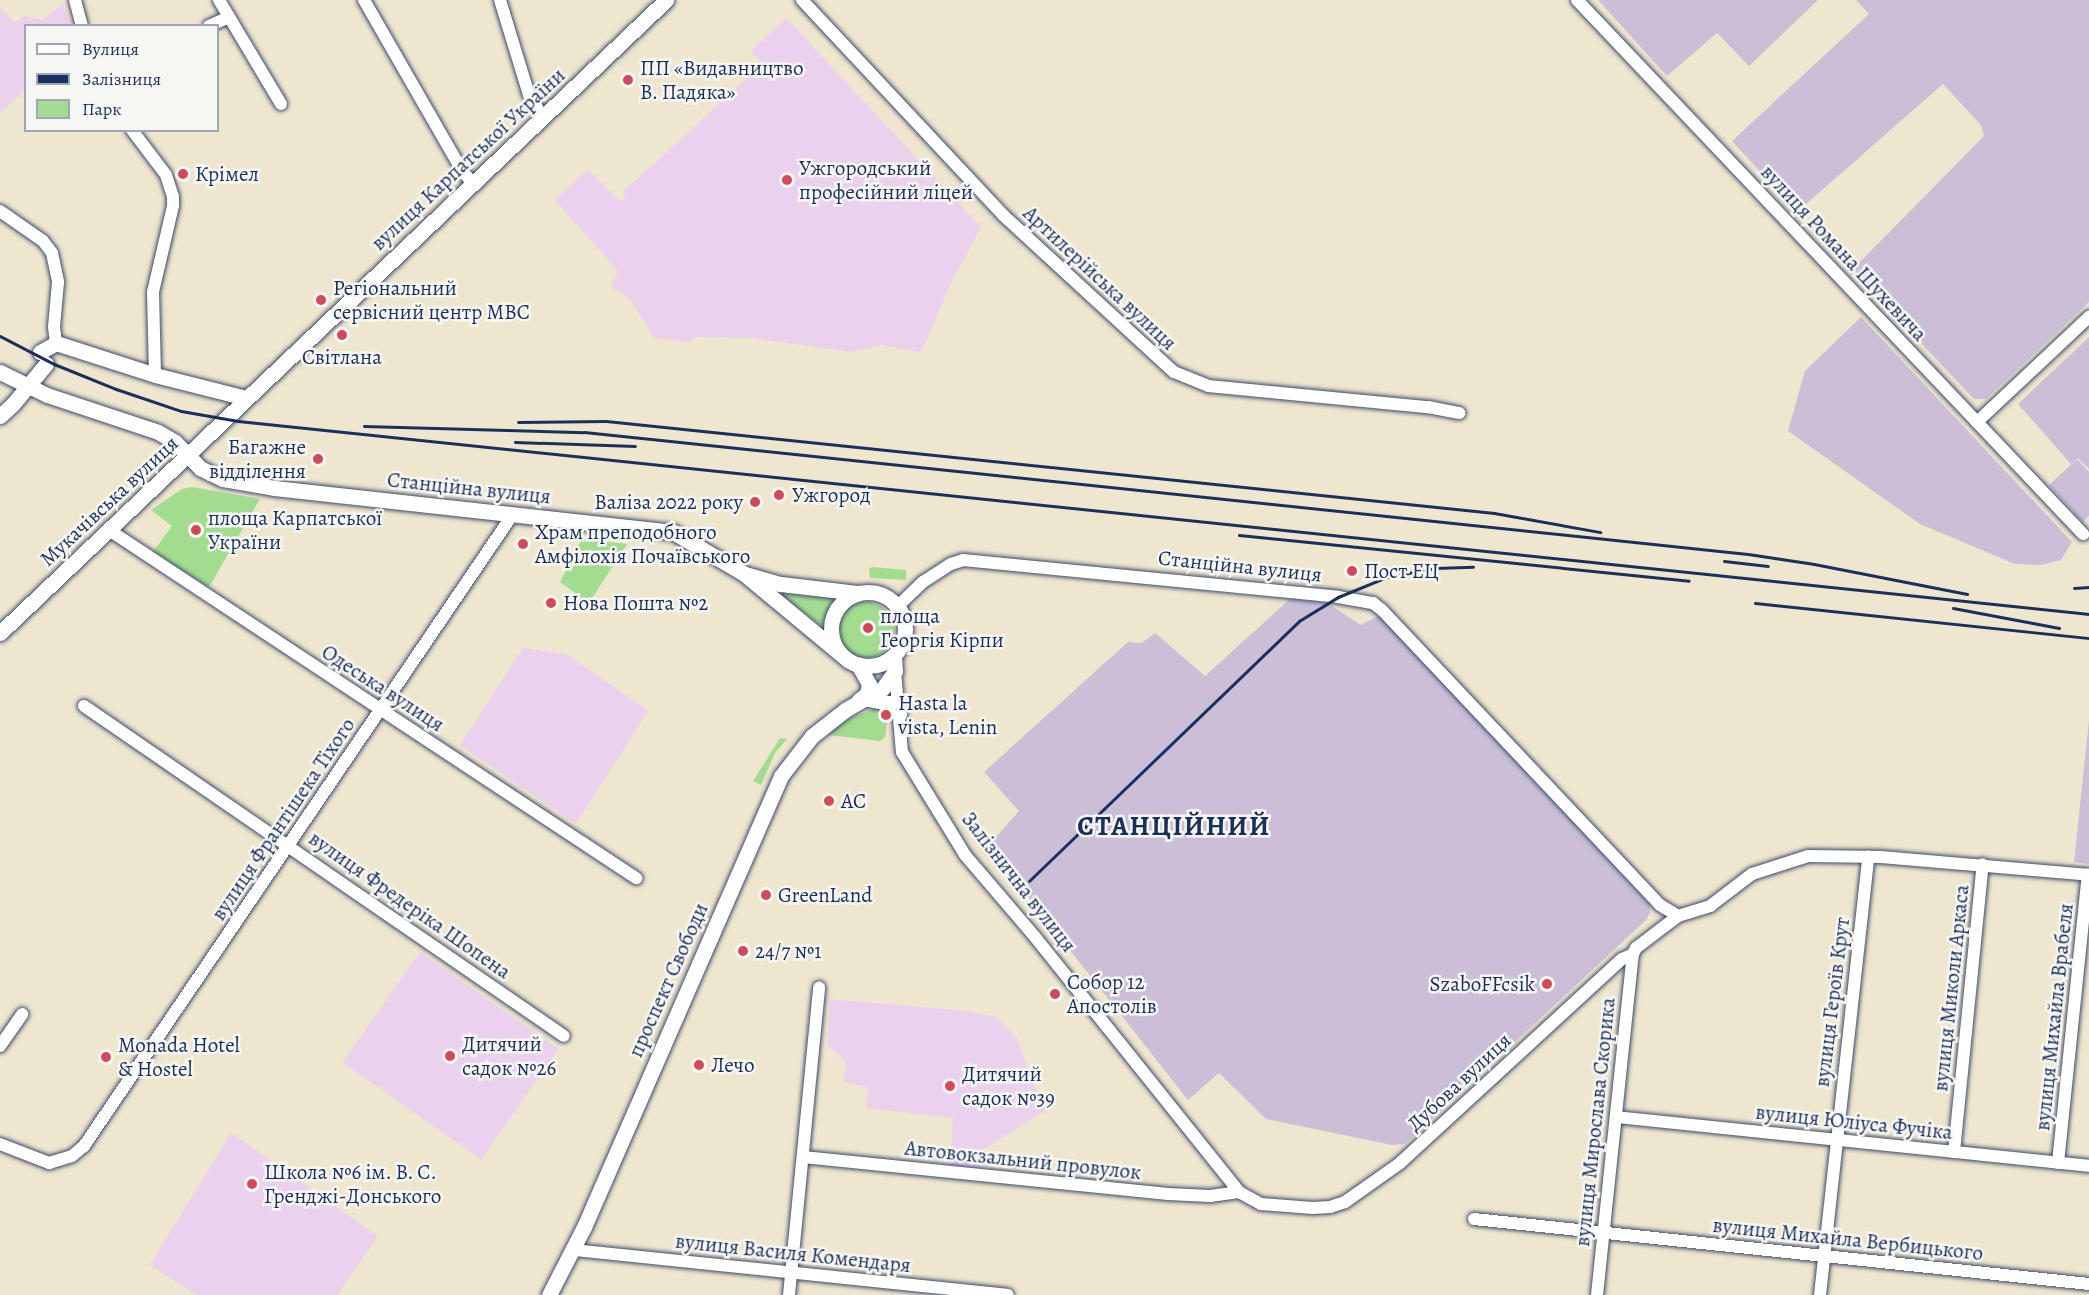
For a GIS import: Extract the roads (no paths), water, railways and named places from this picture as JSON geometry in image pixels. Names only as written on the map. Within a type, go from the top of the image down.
[{"type":"main road","name":"вулиця Карпатської України","points":[[246,398],[666,0]]},
{"type":"main road","points":[[0,416],[14,404],[42,360]]},
{"type":"main road","points":[[0,372],[42,360],[155,375],[246,398]]},
{"type":"main road","name":"Станційна вулиця","points":[[42,360],[48,395],[158,432],[170,438],[207,473],[236,482],[673,532],[742,573],[838,652]]},
{"type":"main road","name":"Мукачівська вулиця","points":[[0,633],[188,456],[246,398]]},
{"type":"main road","name":"Станційна вулиця","points":[[742,573],[781,584],[858,593]]},
{"type":"main road","points":[[858,593],[884,596],[898,606],[906,630],[895,664],[859,666],[838,652],[833,642],[832,622],[841,604],[858,593]]},
{"type":"main road","name":"проспект Свободи","points":[[549,1295],[574,1250],[781,776],[812,736],[883,688],[895,664]]},
{"type":"main road","name":"проспект Свободи","points":[[859,666],[867,676],[869,687],[862,701]]},
{"type":"main road","points":[[862,701],[889,703],[899,714]]},
{"type":"street","points":[[75,0],[81,24]]},
{"type":"street","points":[[219,0],[282,104]]},
{"type":"street","points":[[364,0],[463,172],[473,183]]},
{"type":"street","points":[[500,0],[529,95],[543,117]]},
{"type":"street","name":"Артилерійська вулиця","points":[[802,0],[1003,215],[1174,372],[1208,386],[1428,407],[1460,413]]},
{"type":"street","name":"вулиця Романа Шухевича","points":[[1577,0],[2083,534]]},
{"type":"street","points":[[214,24],[229,17]]},
{"type":"street","points":[[134,132],[166,175],[173,197],[173,206],[153,292],[155,375]]},
{"type":"street","points":[[0,211],[43,241],[52,253],[58,282],[54,327],[42,360]]},
{"type":"street","points":[[1977,422],[2089,317]]},
{"type":"street","name":"вулиця Франтішека Тіхого","points":[[0,1144],[48,1162],[72,1156],[84,1146],[513,514]]},
{"type":"street","name":"Одеська вулиця","points":[[109,530],[636,878]]},
{"type":"street","name":"Станційна вулиця","points":[[898,606],[923,582],[951,564],[963,560],[1282,591],[1373,603],[1382,609],[1660,904],[1678,916]]},
{"type":"street","name":"Залізнична вулиця","points":[[895,664],[902,752],[965,855],[1136,1061],[1239,1192]]},
{"type":"street","name":"вулиця Фредеріка Шопена","points":[[84,706],[289,844],[564,1036]]},
{"type":"street","name":"Дубова вулиця","points":[[1239,1192],[1261,1204],[1284,1207],[1330,1207],[1344,1202],[1400,1163],[1622,959],[1633,954],[1636,948],[1678,916],[1710,906],[1729,894],[1736,884],[1752,874],[1808,856],[1983,864],[2088,875]]},
{"type":"street","name":"вулиця Героїв Крут","points":[[1820,1295],[1868,857]]},
{"type":"street","name":"вулиця Миколи Аркаса","points":[[1954,1152],[1983,864]]},
{"type":"street","name":"вулиця Михайла Врабеля","points":[[2058,1163],[2088,875]]},
{"type":"street","name":"вулиця Мирослава Скорика","points":[[1597,1295],[1633,954]]},
{"type":"street","points":[[789,1295],[819,987]]},
{"type":"street","points":[[0,1046],[22,1014]]},
{"type":"street","name":"вулиця Юліуса Фучіка","points":[[1616,1117],[2089,1166]]},
{"type":"street","name":"Автовокзальний провулок","points":[[803,1157],[1168,1194],[1210,1196],[1239,1192]]},
{"type":"street","name":"вулиця Михайла Вербицького","points":[[1474,1219],[2089,1284]]},
{"type":"street","name":"вулиця Василя Комендаря","points":[[574,1250],[1008,1295]]},
{"type":"railway","points":[[0,336],[54,364],[116,389],[181,411],[238,421],[2089,614]]},
{"type":"railway","points":[[518,422],[606,421],[1494,513],[1600,532]]},
{"type":"railway","points":[[364,426],[584,432],[1748,554],[1814,564],[1967,594]]},
{"type":"railway","points":[[515,442],[635,446]]},
{"type":"railway","points":[[1239,535],[1689,581]]},
{"type":"railway","points":[[1724,561],[1768,566]]},
{"type":"railway","points":[[1029,881],[1299,621],[1338,597],[1387,577],[1435,568],[1473,567]]},
{"type":"railway","points":[[2074,588],[2089,587]]},
{"type":"railway","points":[[1755,603],[2089,638]]},
{"type":"railway","points":[[1953,608],[2059,628]]},
{"type":"place","name":"ПП «Видавництво В. Падяка»","points":[[628,80]]},
{"type":"place","name":"Крімел","points":[[183,174]]},
{"type":"place","name":"Ужгородський професійний ліцей","points":[[787,180]]},
{"type":"place","name":"Регіональний сервісний центр МВС","points":[[321,300]]},
{"type":"place","name":"Світлана","points":[[342,335]]},
{"type":"place","name":"Багажне відділення","points":[[318,459]]},
{"type":"place","name":"Ужгород","points":[[779,495]]},
{"type":"place","name":"Валіза 2022 року","points":[[755,502]]},
{"type":"place","name":"площа Карпатської України","points":[[196,530]]},
{"type":"place","name":"Храм преподобного Амфілохія Почаївського","points":[[523,544]]},
{"type":"place","name":"Пост ЕЦ","points":[[1352,571]]},
{"type":"place","name":"Нова Пошта №2","points":[[551,603]]},
{"type":"place","name":"площа Георгія Кірпи","points":[[868,628]]},
{"type":"place","name":"Hasta la vista, Lenin","points":[[886,715]]},
{"type":"place","name":"AC","points":[[829,801]]},
{"type":"place","name":"GreenLand","points":[[766,895]]},
{"type":"place","name":"24/7 №1","points":[[743,951]]},
{"type":"place","name":"SzaboFFcsik","points":[[1547,984]]},
{"type":"place","name":"Собор 12 Апостолів","points":[[1055,994]]},
{"type":"place","name":"Дитячий садок №26","points":[[450,1056]]},
{"type":"place","name":"Monada Hotel & Hostel","points":[[106,1057]]},
{"type":"place","name":"Лечо","points":[[699,1065]]},
{"type":"place","name":"Дитячий садок №39","points":[[950,1086]]},
{"type":"place","name":"Школа №6 ім. В. С. Гренджі-Донського","points":[[252,1184]]},
{"type":"district","name":"СТАНЦІЙНИЙ","points":[[1174,827]]}]
